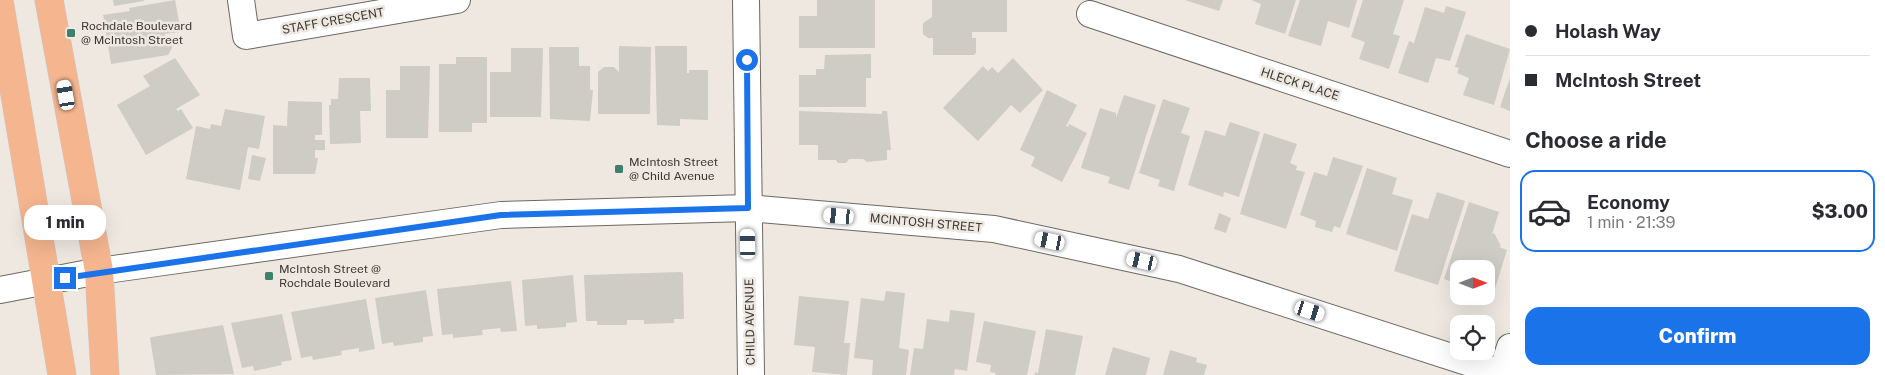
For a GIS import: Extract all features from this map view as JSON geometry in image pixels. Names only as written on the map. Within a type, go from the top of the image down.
[{"type":"main road","points":[[49,0],[99,271],[105,375]]},
{"type":"main road","points":[[0,6],[48,281],[62,375]]},
{"type":"street","name":"STAFF CRESCENT","points":[[241,0],[246,36],[457,0]]},
{"type":"street","name":"CHILD AVENUE","points":[[746,0],[750,375]]},
{"type":"street","name":"HLECK PLACE","points":[[1090,14],[1510,154]]},
{"type":"street","name":"MCINTOSH STREET","points":[[0,290],[99,271],[501,215],[748,208],[994,229],[1179,269],[1503,374]]},
{"type":"street","points":[[1503,374],[1510,347]]},
{"type":"building","points":[[113,0],[144,0],[144,1],[114,6]]},
{"type":"building","points":[[175,0],[181,32],[164,34],[171,39],[172,48],[168,55],[111,64],[103,15],[130,11],[129,8]]},
{"type":"building","points":[[817,0],[875,0],[875,48],[799,48],[799,16],[817,16]]},
{"type":"building","points":[[932,0],[1007,0],[1007,32],[972,32],[972,38],[976,38],[976,53],[974,55],[933,55],[933,38],[928,38],[923,34],[923,23],[932,17]]},
{"type":"building","points":[[1185,0],[1223,0],[1219,11]]},
{"type":"building","points":[[1251,0],[1296,0],[1285,34],[1255,24],[1261,4]]},
{"type":"building","points":[[1300,0],[1357,0],[1349,28],[1328,21],[1321,46],[1288,36]]},
{"type":"building","points":[[1363,0],[1404,0],[1393,34],[1400,36],[1389,69],[1359,59],[1365,42],[1351,37]]},
{"type":"building","points":[[1446,6],[1466,12],[1450,61],[1436,58],[1428,83],[1398,73],[1409,41],[1414,43],[1425,7],[1444,13]]},
{"type":"building","points":[[1466,34],[1510,49],[1494,105],[1463,95],[1469,78],[1457,73],[1459,68],[1455,67]]},
{"type":"building","points":[[619,46],[651,47],[650,114],[598,114],[598,72],[604,67],[614,67],[619,72]]},
{"type":"building","points":[[655,46],[687,46],[687,73],[689,73],[689,70],[708,70],[708,120],[680,119],[680,126],[657,125]]},
{"type":"building","points":[[549,47],[579,47],[579,66],[590,66],[590,90],[593,90],[590,121],[550,119]]},
{"type":"building","points":[[511,48],[543,48],[541,117],[490,117],[490,72],[511,72]]},
{"type":"building","points":[[871,54],[871,78],[866,78],[866,107],[799,107],[799,75],[816,75],[816,69],[824,69],[825,55]]},
{"type":"building","points":[[456,57],[487,57],[487,123],[472,123],[472,132],[439,132],[439,64],[456,64]]},
{"type":"building","points":[[175,58],[200,95],[176,109],[178,111],[181,109],[193,128],[146,155],[117,105],[150,86],[143,76]]},
{"type":"building","points":[[1013,58],[1043,90],[1020,113],[1011,105],[978,141],[943,108],[983,66],[988,71],[992,67],[998,73]]},
{"type":"building","points":[[400,66],[430,66],[428,138],[386,138],[386,90],[400,90]]},
{"type":"building","points":[[339,78],[370,78],[371,111],[360,111],[361,143],[330,144],[329,105],[331,105],[331,99],[338,99]]},
{"type":"building","points":[[1510,78],[1510,111],[1500,107]]},
{"type":"building","points":[[1047,90],[1077,105],[1066,126],[1068,127],[1069,124],[1087,133],[1062,182],[1031,166],[1035,157],[1020,150]]},
{"type":"building","points":[[1124,95],[1156,105],[1129,190],[1108,183],[1110,177],[1081,168],[1100,108],[1116,113],[1116,118]]},
{"type":"building","points":[[1163,99],[1190,108],[1181,133],[1190,136],[1174,191],[1158,186],[1160,180],[1139,173]]},
{"type":"building","points":[[288,101],[322,102],[322,135],[315,135],[315,140],[325,140],[325,150],[315,150],[315,158],[318,158],[315,174],[273,174],[273,125],[287,126]]},
{"type":"building","points":[[225,109],[265,116],[259,149],[248,147],[240,190],[186,179],[196,126],[210,129],[211,124],[221,126]]},
{"type":"building","points":[[799,111],[882,114],[882,111],[887,111],[891,150],[887,150],[887,160],[867,162],[863,159],[849,159],[846,163],[838,163],[836,160],[818,160],[818,145],[799,145]]},
{"type":"building","points":[[1230,122],[1260,132],[1239,197],[1224,192],[1223,197],[1188,185],[1205,130],[1225,136]]},
{"type":"building","points":[[1264,133],[1297,144],[1290,163],[1297,166],[1296,170],[1305,172],[1286,229],[1240,214]]},
{"type":"building","points":[[252,155],[266,158],[260,181],[248,179]]},
{"type":"building","points":[[1333,157],[1363,166],[1340,228],[1334,226],[1332,232],[1315,227],[1316,221],[1300,215],[1314,172],[1327,176]]},
{"type":"building","points":[[1367,168],[1397,178],[1392,194],[1413,200],[1397,251],[1346,234]]},
{"type":"building","points":[[1437,192],[1465,201],[1438,285],[1394,271],[1412,214],[1428,219]]},
{"type":"building","points":[[1469,202],[1499,212],[1492,234],[1494,233],[1501,246],[1499,247],[1507,250],[1495,289],[1495,260],[1450,260]]},
{"type":"building","points":[[1219,213],[1231,218],[1226,233],[1214,229]]},
{"type":"building","points":[[1450,261],[1450,281],[1444,279]]},
{"type":"building","points":[[683,273],[684,319],[674,319],[674,323],[644,324],[644,320],[627,320],[627,325],[597,325],[597,321],[586,321],[584,275]]},
{"type":"building","points":[[573,275],[577,322],[566,323],[566,327],[537,329],[537,325],[525,326],[522,280]]},
{"type":"building","points":[[511,281],[517,331],[501,332],[500,328],[482,330],[483,335],[453,338],[453,334],[442,335],[437,289]]},
{"type":"building","points":[[426,290],[433,336],[423,337],[423,342],[394,346],[393,342],[382,344],[375,298]]},
{"type":"building","points":[[886,291],[905,293],[899,348],[909,350],[906,375],[872,375],[873,360],[854,358],[861,298],[884,301]]},
{"type":"building","points":[[799,296],[849,301],[844,343],[850,343],[847,375],[812,372],[815,347],[794,345]]},
{"type":"building","points":[[366,299],[375,349],[359,352],[359,348],[341,351],[342,355],[313,360],[312,356],[301,358],[291,312]]},
{"type":"building","points":[[950,310],[975,313],[967,371],[955,369],[954,375],[910,375],[914,348],[923,349],[927,319],[949,322]]},
{"type":"building","points":[[282,314],[292,360],[281,362],[282,365],[254,371],[253,366],[242,368],[231,323]]},
{"type":"building","points":[[984,321],[1036,331],[1027,375],[995,375],[996,373],[990,372],[991,365],[976,362]]},
{"type":"building","points":[[223,325],[234,374],[156,375],[150,338]]},
{"type":"building","points":[[1046,329],[1083,336],[1075,375],[1035,375],[1035,372],[1038,373]]},
{"type":"building","points":[[1113,347],[1150,358],[1146,375],[1105,375]]},
{"type":"building","points":[[1170,350],[1197,358],[1196,362],[1207,365],[1204,375],[1163,375]]},
{"type":"place","name":"Rochdale Boulevard @ McIntosh Street","points":[[71,33]]},
{"type":"place","name":"McIntosh Street @ Child Avenue","points":[[619,169]]},
{"type":"place","name":"McIntosh Street @ Rochdale Boulevard","points":[[269,276]]},
{"type":"route","points":[[65,278],[99,271],[501,215],[748,208],[747,60]]}]
